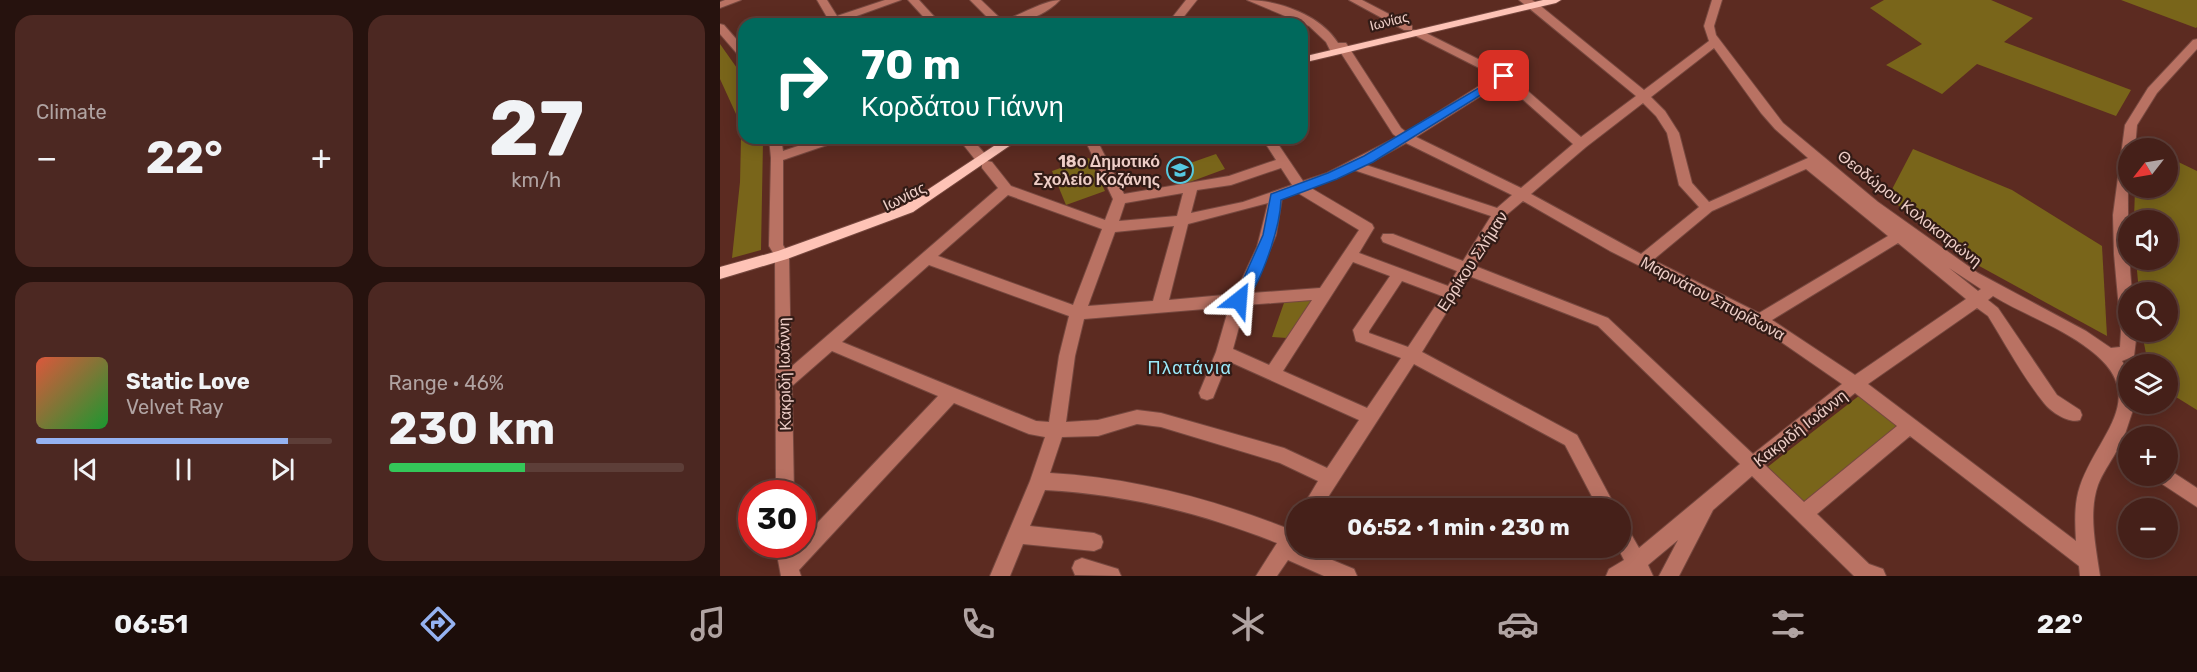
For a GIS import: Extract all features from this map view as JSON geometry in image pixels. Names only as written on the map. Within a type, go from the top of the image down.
[{"type":"main road","name":"Ιωνίας","points":[[1308,54],[1529,2],[1556,0]]},
{"type":"main road","name":"Ιωνίας","points":[[1308,58],[1339,48]]},
{"type":"main road","name":"Ιωνίας","points":[[984,162],[1007,144]]},
{"type":"main road","name":"Ιωνίας","points":[[720,273],[782,255],[908,209],[1017,144]]},
{"type":"street","points":[[720,5],[736,0]]},
{"type":"street","points":[[822,0],[833,18]]},
{"type":"street","points":[[846,18],[895,0]]},
{"type":"street","points":[[913,0],[930,18]]},
{"type":"street","points":[[975,0],[995,18]]},
{"type":"street","points":[[1019,18],[1039,11],[1055,0]]},
{"type":"street","points":[[1177,18],[1192,0]]},
{"type":"street","name":"Μαρινάτου Σπυρίδωνα","points":[[1252,0],[1297,18]]},
{"type":"street","points":[[1716,41],[1710,27],[1717,0]]},
{"type":"street","points":[[1360,1],[1504,76],[1581,144]]},
{"type":"street","points":[[1529,2],[1644,96],[1667,122],[1673,133],[1686,185],[1707,208]]},
{"type":"street","name":"Μαρινάτου Σπυρίδωνα","points":[[1308,23],[1318,28],[1339,48],[1397,131],[1521,194],[1614,247],[1761,320],[1855,384],[2090,569]]},
{"type":"street","points":[[720,27],[738,49]]},
{"type":"street","name":"Ερρίκου Σλήμαν","points":[[1318,498],[1412,355],[1499,214],[1581,144],[1716,41]]},
{"type":"street","name":"Θεοδώρου Κολοκοτρώνη","points":[[1716,41],[1772,118],[1812,161],[1932,251],[1991,290],[2063,326],[2107,355],[2121,371],[2127,387],[2125,412],[2087,493],[2090,569]]},
{"type":"street","points":[[2124,282],[2120,215],[2131,125],[2152,91],[2197,42]]},
{"type":"street","points":[[969,144],[1006,189],[1110,227],[1184,220],[1224,212],[1275,197],[1355,166],[1504,76]]},
{"type":"street","name":"Κακριδή Ιωάννη","points":[[776,144],[776,246],[782,255],[785,480]]},
{"type":"street","points":[[777,158],[818,144]]},
{"type":"street","points":[[1000,576],[1039,482],[1056,430],[1067,356],[1078,313],[1120,199],[1093,144]]},
{"type":"street","points":[[1272,144],[1301,188],[1367,228],[1273,373]]},
{"type":"street","points":[[1643,260],[1707,208],[1812,161],[1897,237],[1993,312],[2051,400],[2074,415]]},
{"type":"street","points":[[1120,199],[1231,180],[1284,162]]},
{"type":"street","points":[[1355,166],[1499,214]]},
{"type":"street","points":[[1159,308],[1191,188]]},
{"type":"street","points":[[784,383],[1006,189]]},
{"type":"street","points":[[1207,393],[1224,352],[1239,300],[1244,294],[1269,235],[1274,217],[1275,197]]},
{"type":"street","points":[[1761,320],[1897,237]]},
{"type":"street","points":[[1388,238],[1603,322],[1867,574]]},
{"type":"street","points":[[1350,255],[1451,293]]},
{"type":"street","points":[[927,258],[1078,313],[1326,293]]},
{"type":"street","points":[[1399,274],[1360,334],[1362,337],[1412,355],[1571,440],[1602,498]]},
{"type":"street","name":"Κακριδή Ιωάννη","points":[[1616,576],[1639,570],[1707,504],[1752,465],[1855,384],[1991,290]]},
{"type":"street","points":[[2107,355],[2120,355],[2128,351],[2128,342]]},
{"type":"street","points":[[829,344],[1035,429],[1098,428],[1137,417],[1161,420],[1284,456],[1331,478]]},
{"type":"street","points":[[1224,352],[1371,417]]},
{"type":"street","points":[[790,572],[951,394]]},
{"type":"street","points":[[1803,514],[1910,426]]},
{"type":"street","points":[[2113,439],[2118,443]]},
{"type":"street","points":[[1039,482],[1121,488],[1162,496],[1286,538]]},
{"type":"street","points":[[2178,485],[2197,498]]},
{"type":"street","points":[[1669,576],[1707,504]]},
{"type":"street","points":[[1018,534],[1094,542]]},
{"type":"street","points":[[1266,576],[1286,545]]},
{"type":"street","points":[[1631,554],[1639,570]]},
{"type":"street","points":[[1319,558],[1347,576]]},
{"type":"street","points":[[1082,568],[1112,576]]},
{"type":"shaded area","points":[[1884,0],[1991,0],[2033,18],[2004,42],[2131,90],[2116,116],[1977,64],[1942,94],[1886,65],[1922,44],[1870,8]]},
{"type":"shaded area","points":[[2121,0],[2197,0],[2197,27],[2196,28]]},
{"type":"shaded area","points":[[720,44],[738,70],[738,124],[736,114],[720,79]]},
{"type":"shaded area","points":[[741,144],[763,144],[761,250],[732,258],[740,182]]},
{"type":"shaded area","points":[[1913,149],[2012,190],[2102,246],[2107,336],[1961,256],[1888,197]]},
{"type":"shaded area","points":[[1216,154],[1225,169],[1179,186],[1170,170]]},
{"type":"shaded area","points":[[1089,158],[1105,191],[1066,205],[1052,171]]},
{"type":"shaded area","points":[[2178,162],[2197,171],[2197,410],[2178,398],[2178,354],[2146,354],[2144,342],[2178,342],[2178,282],[2138,282],[2137,270],[2178,270],[2178,210],[2134,210],[2135,198],[2178,198]]},
{"type":"shaded area","points":[[1285,300],[1314,300],[1287,338],[1272,337]]},
{"type":"shaded area","points":[[1860,395],[1898,427],[1803,505],[1765,469]]},
{"type":"place","name":"18ο Δημοτικό Σχολείο Κοζάνης","points":[[1180,170]]},
{"type":"district","name":"Πλατάνια","points":[[1190,368]]},
{"type":"route","points":[[1239,300],[1244,294],[1269,235],[1274,217],[1275,197],[1332,176],[1389,148],[1504,76]]}]
